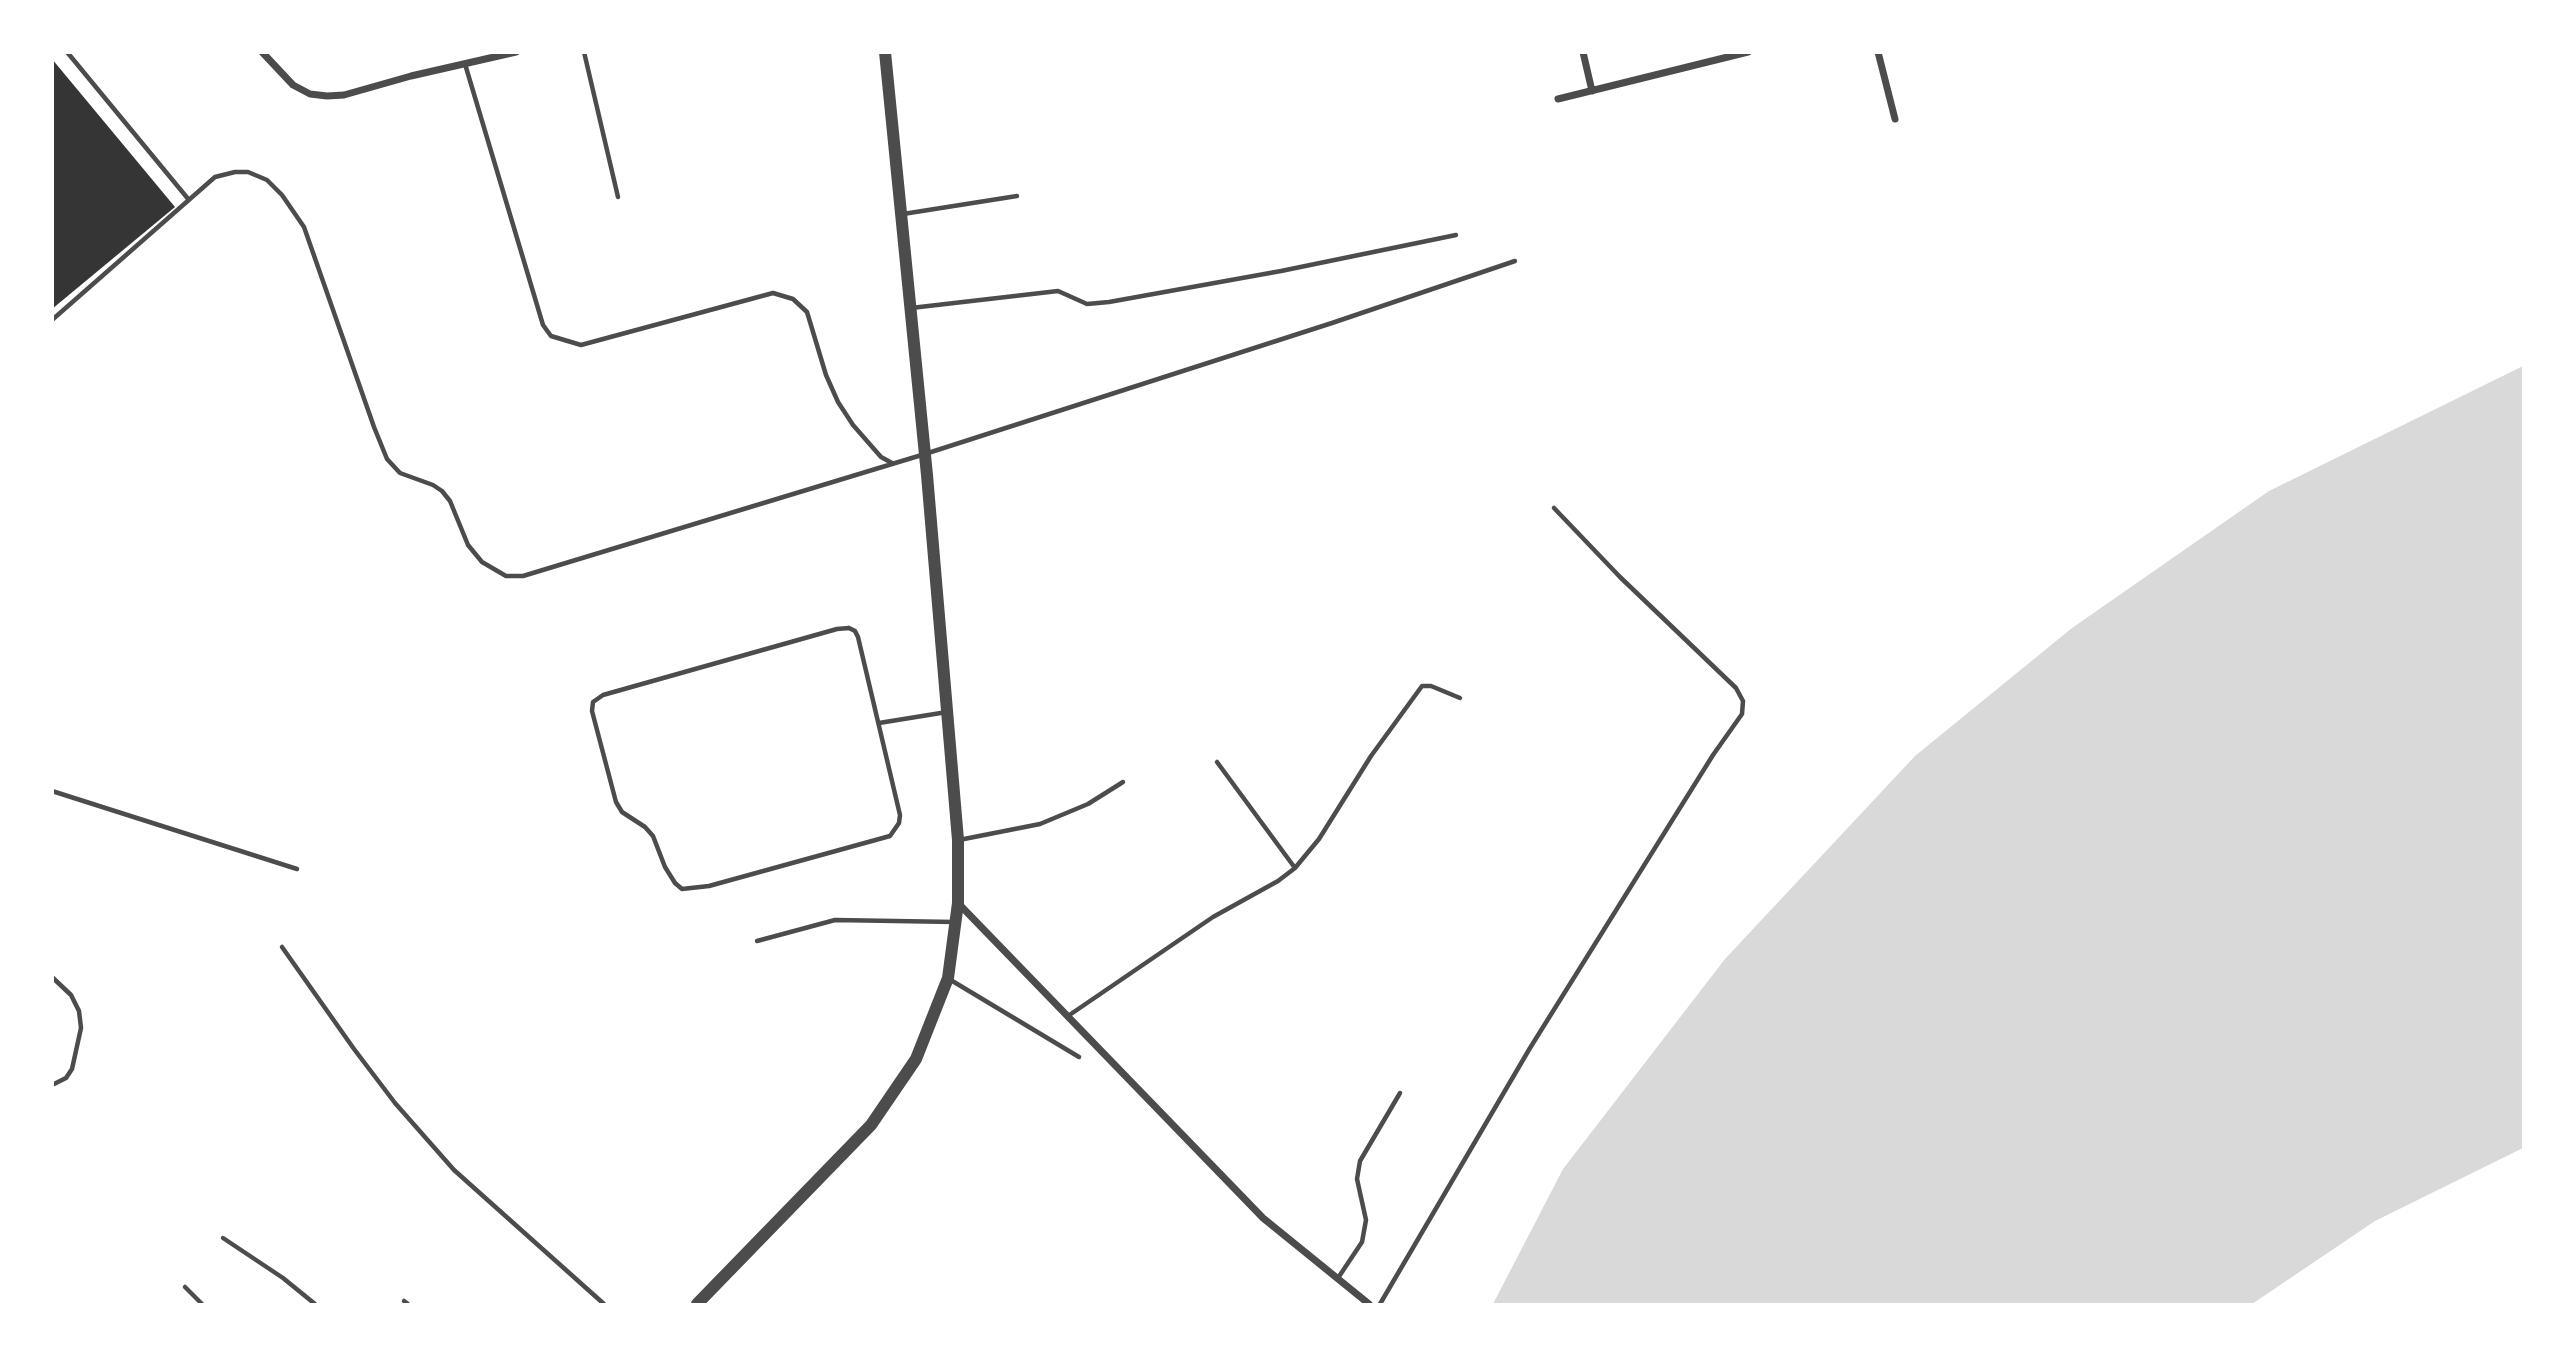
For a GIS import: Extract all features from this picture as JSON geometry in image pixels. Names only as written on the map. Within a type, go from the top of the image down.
[{"type":"street","points":[[262,52],[293,85],[310,94],[327,96],[345,95],[411,76],[516,52]]},
{"type":"street","points":[[697,1304],[871,1125],[916,1059],[948,978],[958,903],[958,840],[925,454],[885,52]]},
{"type":"street","points":[[1583,52],[1592,91]]},
{"type":"street","points":[[1558,99],[1717,56],[1748,52]]},
{"type":"street","points":[[1878,52],[1895,119]]},
{"type":"street","points":[[958,903],[1264,1218],[1369,1304]]},
{"type":"lane","points":[[67,52],[189,201]]},
{"type":"lane","points":[[584,52],[618,197]]},
{"type":"lane","points":[[465,64],[544,325],[551,336],[581,345],[773,293],[793,299],[807,312],[838,402],[853,425],[881,457],[892,463]]},
{"type":"lane","points":[[52,320],[215,177],[248,172],[267,180],[282,195],[304,227],[387,459],[400,473],[442,491],[450,501],[468,545],[482,562],[506,576],[523,576],[925,454],[1514,261]]},
{"type":"lane","points":[[902,214],[1017,196]]},
{"type":"lane","points":[[911,308],[1058,291],[1087,304],[1109,302],[1281,271],[1457,234]]},
{"type":"lane","points":[[1380,1304],[1530,1048],[1713,755],[1742,714],[1743,701],[1737,688],[1620,578],[1554,508]]},
{"type":"lane","points":[[845,628],[857,633],[878,723],[900,815],[900,823],[890,836],[709,886],[688,889],[682,888],[670,876],[653,836],[619,808],[592,708],[596,698],[603,695],[845,628]]},
{"type":"lane","points":[[1068,1017],[1213,917],[1278,881],[1295,868],[1319,839],[1416,691],[1422,686],[1431,686],[1460,698]]},
{"type":"lane","points":[[878,723],[947,712]]},
{"type":"lane","points":[[1217,762],[1295,868]]},
{"type":"lane","points":[[958,840],[1040,824],[1088,804],[1122,782]]},
{"type":"lane","points":[[52,791],[297,869]]},
{"type":"lane","points":[[757,941],[835,920],[956,922]]},
{"type":"lane","points":[[282,947],[395,1103],[454,1170],[604,1304]]},
{"type":"lane","points":[[52,977],[71,995],[79,1011],[81,1028],[72,1069],[66,1078],[52,1085]]},
{"type":"lane","points":[[948,978],[1079,1057]]},
{"type":"lane","points":[[1338,1278],[1362,1242],[1366,1220],[1357,1179],[1360,1161],[1400,1093]]},
{"type":"lane","points":[[223,1238],[283,1278],[315,1304]]},
{"type":"lane","points":[[186,1287],[202,1304]]},
{"type":"shaded area","points":[[2523,366],[2523,1148],[2375,1221],[2252,1304],[1493,1304],[1563,1169],[1725,959],[1915,756],[2072,628],[2269,491]]},
{"type":"building","points":[[52,59],[175,207],[52,309]]}]
